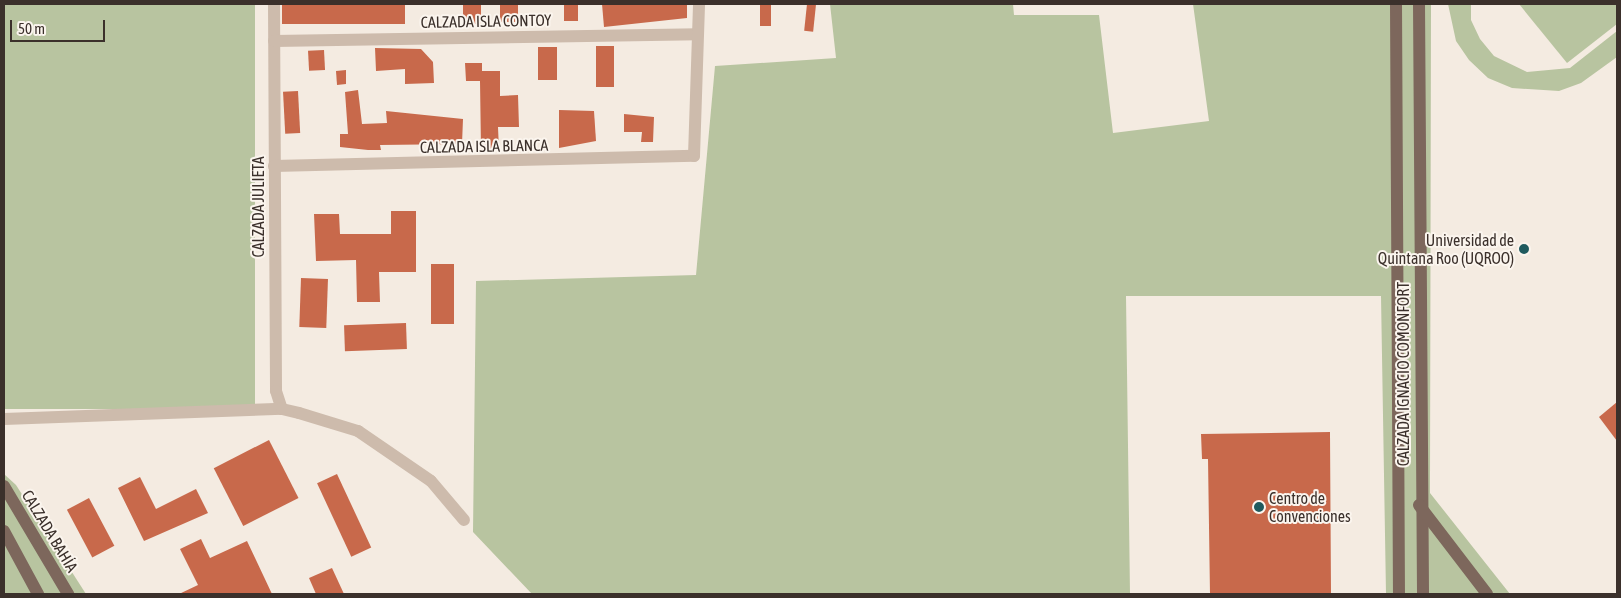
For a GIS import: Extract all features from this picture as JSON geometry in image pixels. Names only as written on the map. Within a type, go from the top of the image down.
[{"type":"main road","name":"CALZADA IGNACIO COMONFORT","points":[[1396,4],[1399,594]]},
{"type":"main road","name":"CALZADA IGNACIO COMONFORT","points":[[1419,4],[1419,505],[1423,594]]},
{"type":"main road","name":"CALZADA BAHÍA","points":[[4,486],[68,594]]},
{"type":"main road","points":[[1419,505],[1487,594]]},
{"type":"main road","points":[[4,531],[38,594]]},
{"type":"street","name":"CALZADA JULIETA","points":[[274,4],[276,391],[282,409]]},
{"type":"street","points":[[698,34],[699,4]]},
{"type":"street","name":"CALZADA ISLA CONTOY","points":[[274,41],[698,34]]},
{"type":"street","name":"CALZADA ISLA BLANCA","points":[[274,166],[694,156],[698,34]]},
{"type":"street","points":[[4,419],[282,409],[358,431],[431,481],[464,520]]},
{"type":"green space","points":[[4,4],[255,4],[255,409],[4,409]]},
{"type":"green space","points":[[830,4],[1013,4],[1014,15],[1099,15],[1113,133],[1209,121],[1193,4],[1431,4],[1430,493],[1510,594],[1386,594],[1381,296],[1126,296],[1130,594],[532,594],[473,532],[476,281],[696,275],[715,66],[836,58]]},
{"type":"green space","points":[[1448,4],[1471,4],[1471,20],[1480,39],[1494,56],[1527,72],[1570,68],[1617,31],[1617,57],[1581,83],[1559,91],[1512,88],[1488,78],[1469,60],[1456,41]]},
{"type":"green space","points":[[1519,4],[1617,4],[1617,24],[1567,63]]},
{"type":"green space","points":[[4,474],[16,485],[86,594],[4,594]]},
{"type":"building","points":[[282,4],[405,4],[405,24],[282,24]]},
{"type":"building","points":[[463,4],[481,4],[481,24],[463,24]]},
{"type":"building","points":[[500,4],[518,4],[518,22],[500,22]]},
{"type":"building","points":[[564,4],[578,4],[578,21],[564,21]]},
{"type":"building","points":[[602,4],[687,4],[687,18],[604,27]]},
{"type":"building","points":[[760,4],[771,4],[771,26],[760,26]]},
{"type":"building","points":[[807,4],[816,5],[813,32],[804,31]]},
{"type":"building","points":[[596,46],[614,46],[614,87],[596,87]]},
{"type":"building","points":[[538,47],[557,47],[557,80],[538,80]]},
{"type":"building","points":[[375,48],[421,49],[433,62],[434,83],[405,84],[405,69],[376,71]]},
{"type":"building","points":[[324,50],[325,70],[309,71],[308,51]]},
{"type":"building","points":[[465,63],[482,63],[482,71],[500,71],[500,96],[518,95],[519,127],[498,127],[499,150],[481,150],[480,81],[466,81]]},
{"type":"building","points":[[346,70],[346,84],[337,85],[336,71]]},
{"type":"building","points":[[358,90],[362,124],[387,123],[386,111],[463,119],[462,144],[380,145],[381,150],[340,147],[340,134],[348,134],[345,92]]},
{"type":"building","points":[[298,91],[300,133],[285,134],[283,92]]},
{"type":"building","points":[[559,110],[594,111],[596,141],[559,148]]},
{"type":"building","points":[[624,114],[654,117],[653,142],[641,142],[642,132],[624,132]]},
{"type":"building","points":[[391,211],[416,211],[416,272],[379,272],[380,302],[357,302],[356,260],[316,261],[314,214],[339,214],[340,234],[391,234]]},
{"type":"building","points":[[431,264],[454,264],[454,324],[431,324]]},
{"type":"building","points":[[301,278],[328,279],[326,328],[299,327]]},
{"type":"building","points":[[406,323],[407,349],[345,351],[344,325]]},
{"type":"building","points":[[1617,402],[1617,441],[1599,417]]},
{"type":"building","points":[[1330,432],[1331,594],[1210,594],[1208,459],[1202,459],[1201,434]]},
{"type":"building","points":[[269,440],[299,498],[243,526],[214,468]]},
{"type":"building","points":[[337,474],[371,547],[351,557],[317,483]]},
{"type":"building","points":[[140,477],[156,509],[196,489],[208,513],[144,541],[118,488]]},
{"type":"building","points":[[89,498],[114,546],[92,557],[67,510]]},
{"type":"building","points":[[201,539],[210,558],[247,541],[272,594],[179,594],[198,585],[180,549]]},
{"type":"building","points":[[332,568],[344,594],[316,594],[309,578]]},
{"type":"place","name":"Universidad de Quintana Roo (UQROO)","points":[[1524,249]]},
{"type":"place","name":"Centro de Convenciones","points":[[1259,507]]}]
